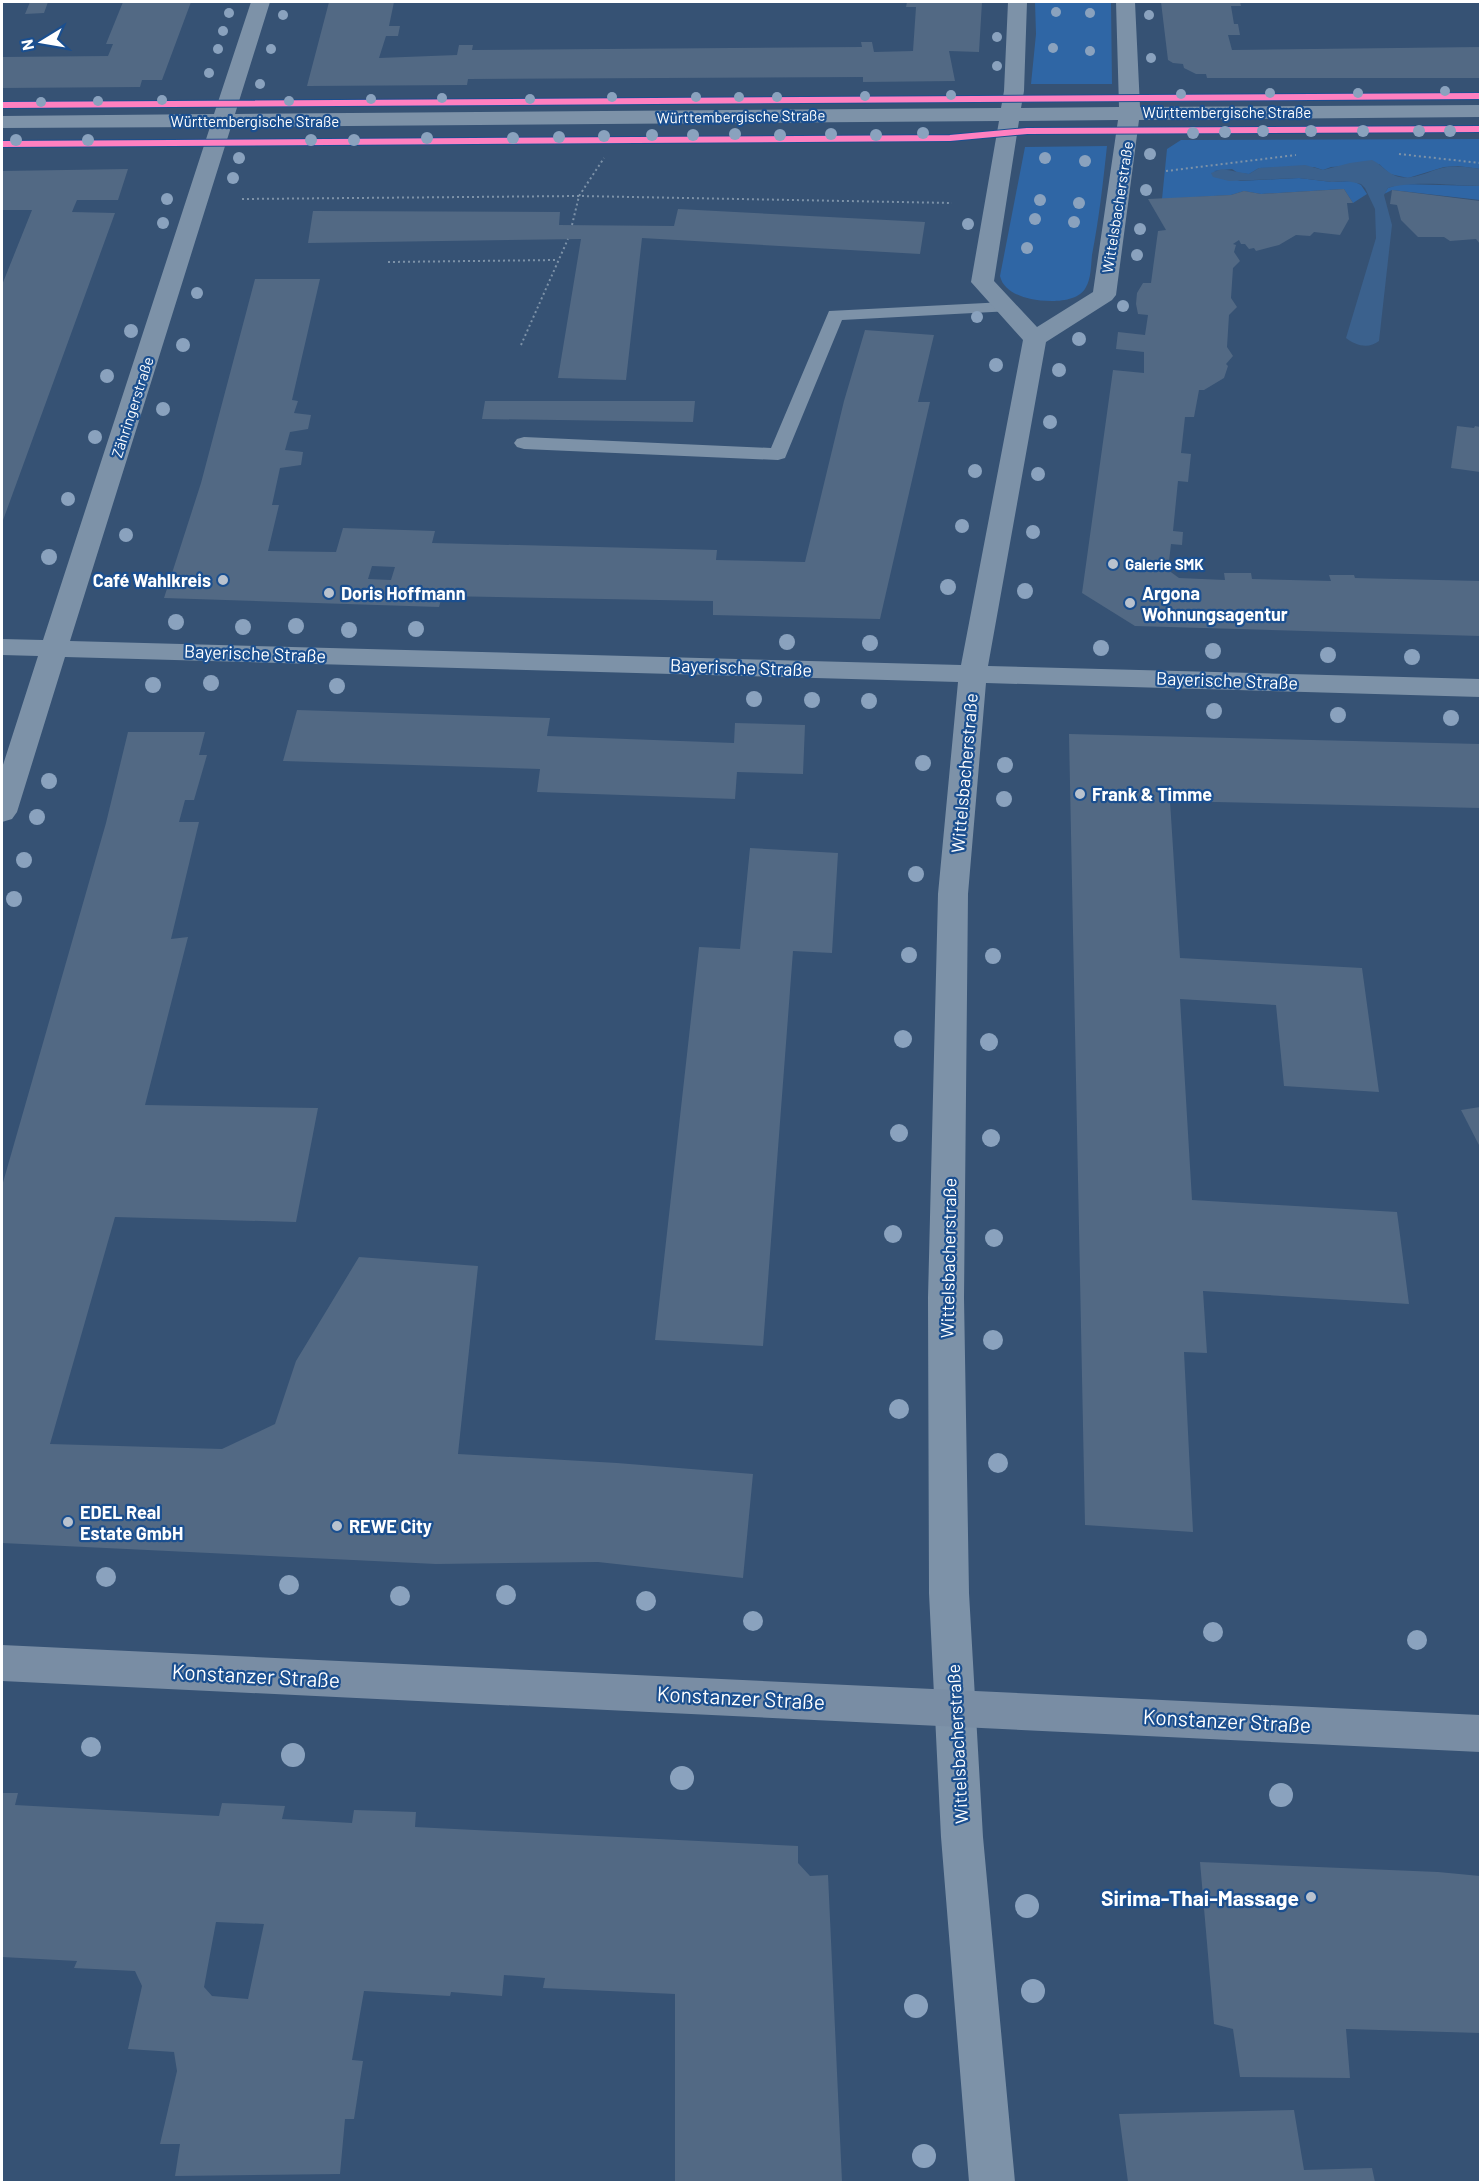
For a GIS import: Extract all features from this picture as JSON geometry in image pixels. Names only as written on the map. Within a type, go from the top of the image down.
[{"type":"main road","name":"Konstanzer Straße","points":[[2,1663],[1480,1734]]},
{"type":"street","name":"Zähringerstraße","points":[[2,812],[260,2]]},
{"type":"street","points":[[1017,2],[1011,113],[982,282],[1035,339]]},
{"type":"street","name":"Wittelsbacherstraße","points":[[992,2182],[962,1837],[949,1593],[946,1310],[953,906],[973,673],[1035,339],[1104,295],[1128,137],[1125,2]]},
{"type":"street","name":"Württembergische Straße","points":[[2,122],[1480,111]]},
{"type":"street","name":"Bayerische Straße","points":[[2,647],[1480,688]]},
{"type":"lane","points":[[524,443],[778,454],[835,315],[1005,307]]},
{"type":"path","points":[[1393,153],[1480,163]]},
{"type":"path","points":[[1159,173],[1305,154]]},
{"type":"path","points":[[572,225],[579,196],[604,157]]},
{"type":"path","points":[[236,199],[579,196],[953,203]]},
{"type":"path","points":[[521,345],[567,239]]},
{"type":"path","points":[[388,262],[557,260]]},
{"type":"shaded area","points":[[1035,2],[1111,2],[1112,84],[1031,84],[1036,34]]},
{"type":"shaded area","points":[[1480,139],[1480,169],[1444,167],[1408,178],[1390,174],[1379,164],[1331,167],[1323,170],[1314,167],[1259,168],[1249,174],[1238,173],[1232,169],[1214,171],[1240,181],[1299,178],[1332,182],[1353,181],[1361,185],[1367,194],[1353,203],[1344,189],[1261,194],[1244,191],[1231,195],[1162,199],[1167,149],[1181,140]]},
{"type":"shaded area","points":[[1107,146],[1101,201],[1086,287],[1082,293],[1061,300],[1031,299],[1012,292],[1004,285],[1000,276],[1025,147]]},
{"type":"shaded area","points":[[1372,160],[1393,175],[1402,177],[1414,177],[1447,167],[1480,169],[1480,186],[1422,184],[1388,188],[1384,195],[1392,225],[1379,341],[1367,346],[1358,345],[1346,338],[1376,238],[1375,209],[1365,188],[1361,184],[1347,181],[1332,182],[1299,178],[1229,181],[1213,177],[1211,173],[1222,169],[1249,174],[1259,168],[1305,165],[1323,170]]},
{"type":"shaded area","points":[[1400,184],[1480,186],[1480,200],[1392,190],[1384,194],[1388,188]]},
{"type":"building","points":[[30,2],[48,2],[44,13],[25,14]]},
{"type":"building","points":[[123,2],[191,2],[162,80],[142,80],[140,87],[2,88],[2,57],[108,56],[113,44],[106,44]]},
{"type":"building","points":[[329,2],[394,2],[389,26],[400,26],[398,36],[386,36],[379,58],[457,55],[459,45],[473,45],[472,50],[862,47],[861,42],[872,42],[874,52],[913,51],[916,7],[906,7],[907,2],[982,2],[979,52],[949,51],[955,81],[863,82],[863,77],[468,79],[467,85],[307,86]]},
{"type":"building","points":[[1161,2],[1240,2],[1241,6],[1231,6],[1234,24],[1238,24],[1240,35],[1228,35],[1232,50],[1480,47],[1480,78],[1207,78],[1206,74],[1196,74],[1184,68],[1183,64],[1168,60]]},
{"type":"building","points":[[128,169],[118,200],[77,200],[72,212],[115,213],[2,523],[2,285],[32,210],[2,210],[2,171]]},
{"type":"building","points":[[1344,189],[1353,203],[1347,203],[1349,219],[1340,235],[1314,232],[1310,236],[1296,235],[1279,245],[1256,251],[1254,248],[1249,249],[1245,244],[1241,244],[1239,240],[1233,244],[1236,245],[1234,252],[1240,261],[1233,268],[1231,298],[1237,307],[1229,315],[1227,347],[1233,356],[1226,364],[1228,366],[1224,378],[1204,390],[1199,390],[1194,417],[1185,417],[1181,453],[1191,454],[1188,482],[1178,481],[1173,531],[1183,532],[1182,545],[1171,544],[1168,570],[1179,578],[1225,580],[1224,573],[1251,573],[1252,579],[1331,581],[1329,575],[1354,575],[1355,578],[1480,581],[1480,636],[1135,626],[1082,593],[1113,370],[1144,373],[1144,352],[1116,349],[1118,332],[1145,335],[1148,315],[1138,314],[1137,293],[1143,283],[1151,283],[1158,231],[1166,230],[1148,199],[1231,195],[1244,191],[1261,194]]},
{"type":"building","points":[[1392,190],[1480,201],[1480,244],[1476,239],[1450,241],[1444,237],[1418,237],[1401,220],[1397,205],[1390,204]]},
{"type":"building","points":[[678,209],[925,222],[920,254],[642,238],[626,380],[558,378],[581,239],[308,243],[313,211],[560,212],[559,225],[674,226]]},
{"type":"building","points":[[255,279],[320,279],[292,400],[298,401],[294,413],[311,415],[308,429],[290,432],[285,450],[303,452],[301,465],[280,468],[272,505],[279,505],[268,551],[336,552],[343,528],[435,531],[432,543],[717,550],[716,560],[805,562],[844,401],[865,330],[934,335],[918,402],[930,402],[880,619],[713,615],[713,601],[442,596],[439,607],[164,598],[201,483]],"holes":[[[372,566],[395,567],[391,580],[368,579]]]},
{"type":"building","points":[[485,401],[695,401],[693,422],[482,419]]},
{"type":"building","points":[[1457,426],[1480,427],[1480,472],[1451,468]]},
{"type":"building","points":[[297,710],[550,718],[547,736],[734,743],[735,723],[805,725],[803,774],[737,772],[735,799],[537,792],[540,769],[283,761]]},
{"type":"building","points":[[128,732],[205,732],[199,755],[207,755],[194,800],[185,800],[179,822],[199,822],[171,939],[188,937],[145,1105],[318,1108],[296,1222],[115,1217],[50,1444],[222,1449],[275,1424],[296,1361],[359,1257],[478,1266],[458,1454],[753,1474],[743,1578],[598,1562],[436,1564],[2,1543],[2,1186],[106,823]]},
{"type":"building","points":[[1069,734],[1480,744],[1480,808],[1170,801],[1180,958],[1362,968],[1379,1092],[1284,1086],[1276,1005],[1180,999],[1192,1200],[1397,1212],[1409,1304],[1203,1291],[1207,1353],[1184,1352],[1193,1532],[1085,1525]]},
{"type":"building","points":[[750,848],[838,853],[832,953],[793,951],[763,1346],[655,1340],[699,947],[740,949]]},
{"type":"building","points":[[1480,1107],[1480,1147],[1461,1110]]},
{"type":"building","points":[[2,1793],[18,1793],[15,1805],[219,1816],[222,1803],[285,1806],[282,1819],[352,1823],[354,1810],[416,1812],[415,1827],[798,1846],[798,1863],[810,1876],[828,1875],[842,2182],[675,2182],[675,1994],[543,1988],[545,1978],[504,1975],[502,1996],[451,1992],[450,1996],[364,1991],[352,2060],[363,2061],[354,2119],[345,2119],[340,2174],[175,2176],[180,2144],[160,2144],[177,2071],[174,2052],[128,2049],[142,1986],[135,1971],[74,1968],[77,1961],[2,1957]],"holes":[[[216,1922],[264,1924],[248,1999],[212,1996],[204,1987]]]},
{"type":"building","points":[[1200,1862],[1438,1872],[1480,1876],[1480,2033],[1346,2029],[1350,2078],[1240,2077],[1233,2029],[1214,2024]]},
{"type":"building","points":[[1294,2110],[1304,2170],[1372,2168],[1375,2182],[1128,2182],[1119,2114]]},
{"type":"cycle path","points":[[2,105],[1480,96]]},
{"type":"cycle path","points":[[2,144],[950,138],[1027,131],[1480,129]]},
{"type":"place","name":"Galerie SMK","points":[[1113,564]]},
{"type":"place","name":"Café Wahlkreis","points":[[223,580]]},
{"type":"place","name":"Doris Hoffmann","points":[[329,593]]},
{"type":"place","name":"Argona Wohnungsagentur","points":[[1130,603]]},
{"type":"place","name":"Frank & Timme","points":[[1080,794]]},
{"type":"place","name":"EDEL Real Estate GmbH","points":[[68,1522]]},
{"type":"place","name":"REWE City","points":[[337,1526]]},
{"type":"place","name":"Sirima-Thai-Massage","points":[[1311,1897]]}]
